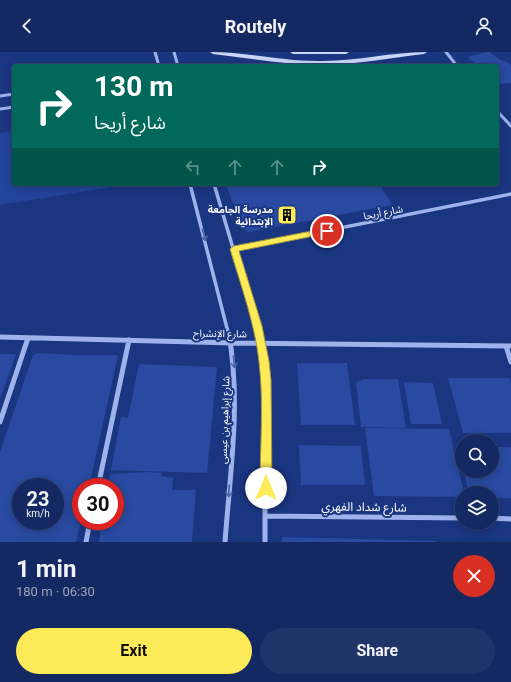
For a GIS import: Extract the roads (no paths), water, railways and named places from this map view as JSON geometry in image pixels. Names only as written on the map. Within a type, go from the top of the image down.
[{"type":"main road","points":[[213,52],[289,61],[322,63],[354,61],[424,52]]},
{"type":"main road","points":[[293,52],[346,52]]},
{"type":"street","points":[[155,52],[158,64]]},
{"type":"street","points":[[174,52],[177,64]]},
{"type":"street","points":[[446,52],[455,64]]},
{"type":"street","points":[[0,96],[12,94]]},
{"type":"street","points":[[0,109],[12,107]]},
{"type":"street","points":[[499,113],[511,126]]},
{"type":"street","name":"شارع إبراهيم بن عيسى","points":[[191,186],[232,343],[236,384],[225,542]]},
{"type":"street","points":[[215,186],[261,343],[266,380],[265,542]]},
{"type":"street","name":"شارع أريحا","points":[[234,249],[511,194]]},
{"type":"street","name":"شارع الإنشراح","points":[[0,337],[232,343],[508,346]]},
{"type":"street","points":[[0,422],[28,338]]},
{"type":"street","points":[[100,478],[129,340]]},
{"type":"street","points":[[508,346],[511,362]]},
{"type":"street","name":"شارع شداد الفهري","points":[[266,516],[455,518]]},
{"type":"street","points":[[499,518],[511,519]]},
{"type":"street","points":[[86,542],[88,530]]},
{"type":"place","name":"مدرسة الجامعة الإبتدائية","points":[[287,215]]}]
